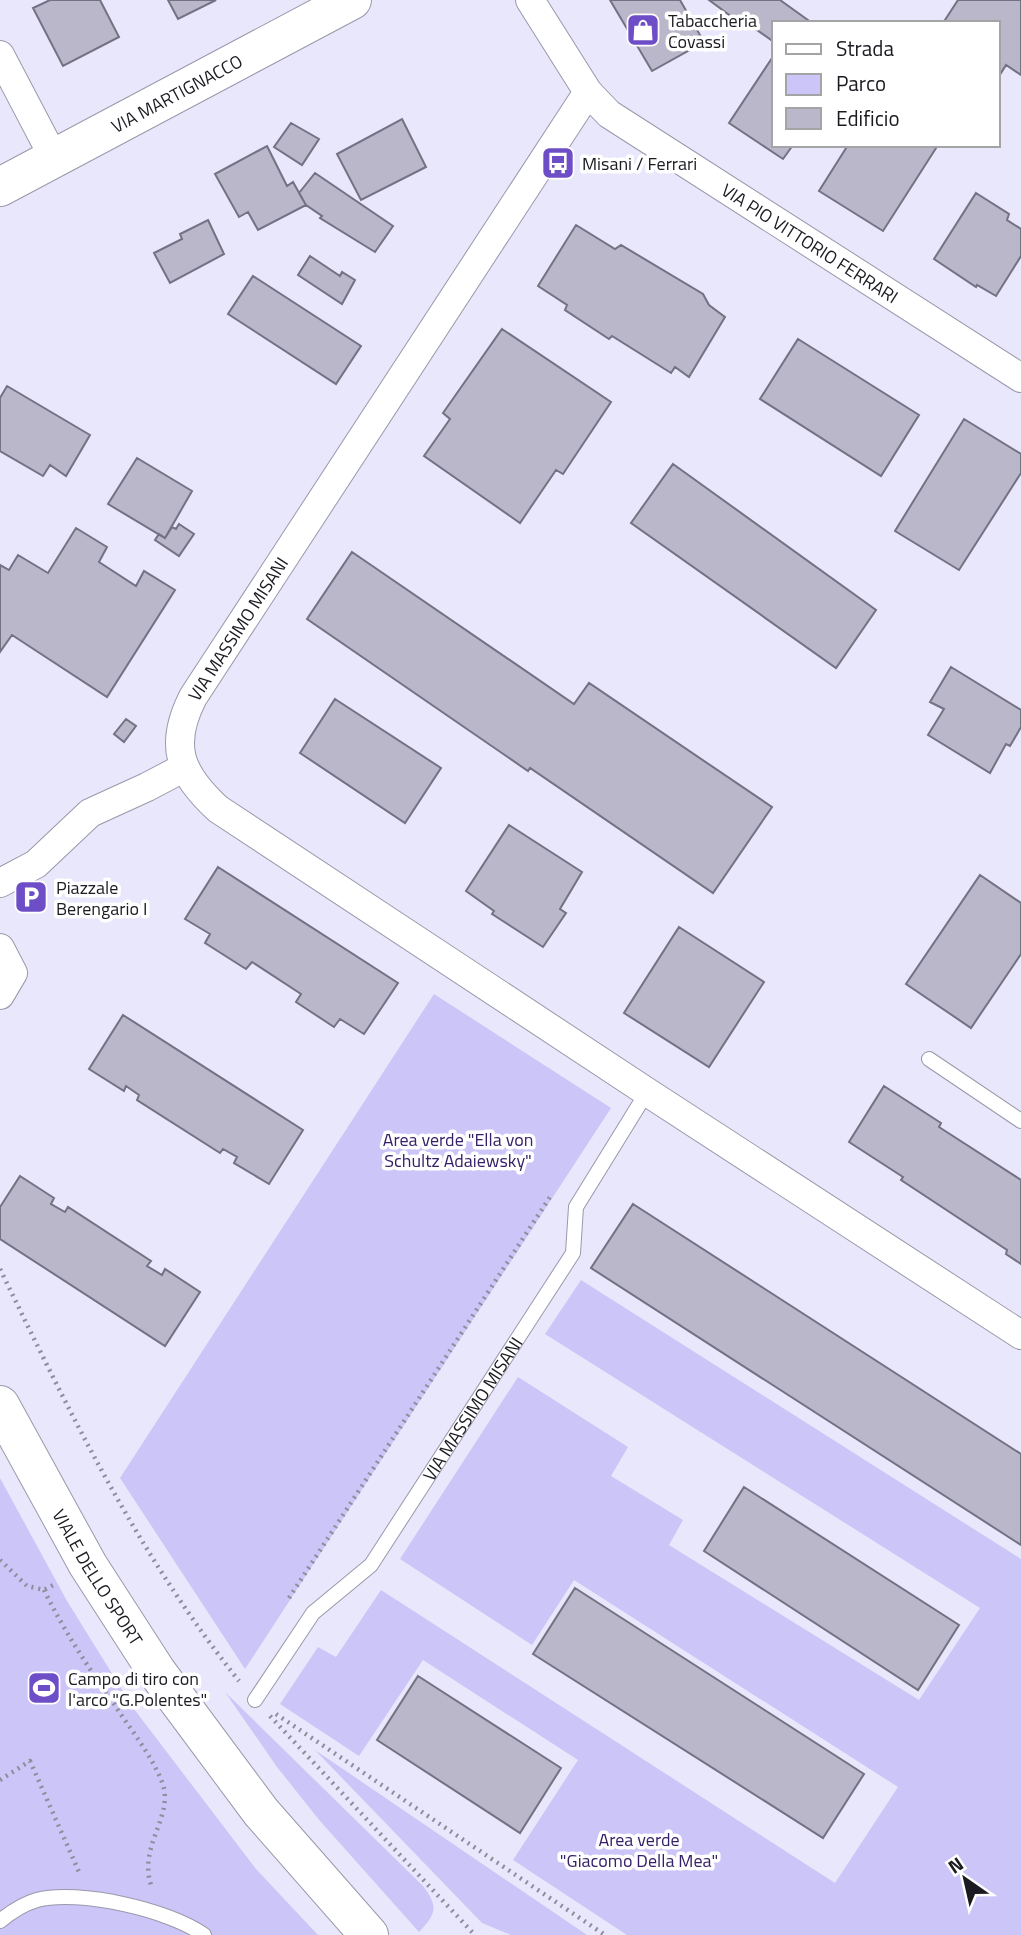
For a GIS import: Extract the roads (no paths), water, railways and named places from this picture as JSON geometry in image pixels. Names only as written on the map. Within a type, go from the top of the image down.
[{"type":"street","name":"VIA MARTIGNACCO","points":[[0,187],[352,0]]},
{"type":"street","name":"VIA PIO VITTORIO FERRARI","points":[[530,0],[588,92],[609,114],[1021,378]]},
{"type":"street","points":[[0,55],[54,158]]},
{"type":"street","name":"VIA MASSIMO MISANI","points":[[183,768],[178,737],[184,715],[193,697],[588,92]]},
{"type":"street","points":[[0,883],[36,864],[90,813],[183,768],[200,792],[218,809],[1021,1335]]},
{"type":"street","points":[[0,948],[13,973],[0,995]]},
{"type":"street","name":"VIALE DELLO SPORT","points":[[0,1405],[88,1565],[158,1672],[261,1812],[369,1935]]},
{"type":"lane","points":[[929,1059],[1021,1121]]},
{"type":"lane","name":"VIA MASSIMO MISANI","points":[[255,1700],[313,1613],[371,1565],[573,1253],[576,1207],[647,1092]]},
{"type":"lane","points":[[0,1921],[21,1906],[38,1899],[62,1897],[89,1899],[160,1913],[204,1935]]},
{"type":"place","name":"Tabaccheria Covassi","points":[[643,30]]},
{"type":"place","name":"Misani / Ferrari","points":[[558,163]]},
{"type":"place","name":"Piazzale Berengario I","points":[[31,897]]},
{"type":"place","name":"Campo di tiro con l'arco \"G.Polentes\"","points":[[44,1688]]},
{"type":"park label","name":"Area verde \"Ella von Schultz Adaiewsky\"","points":[[458,1149]]},
{"type":"park label","name":"Area verde \"Giacomo Della Mea\"","points":[[639,1849]]}]
